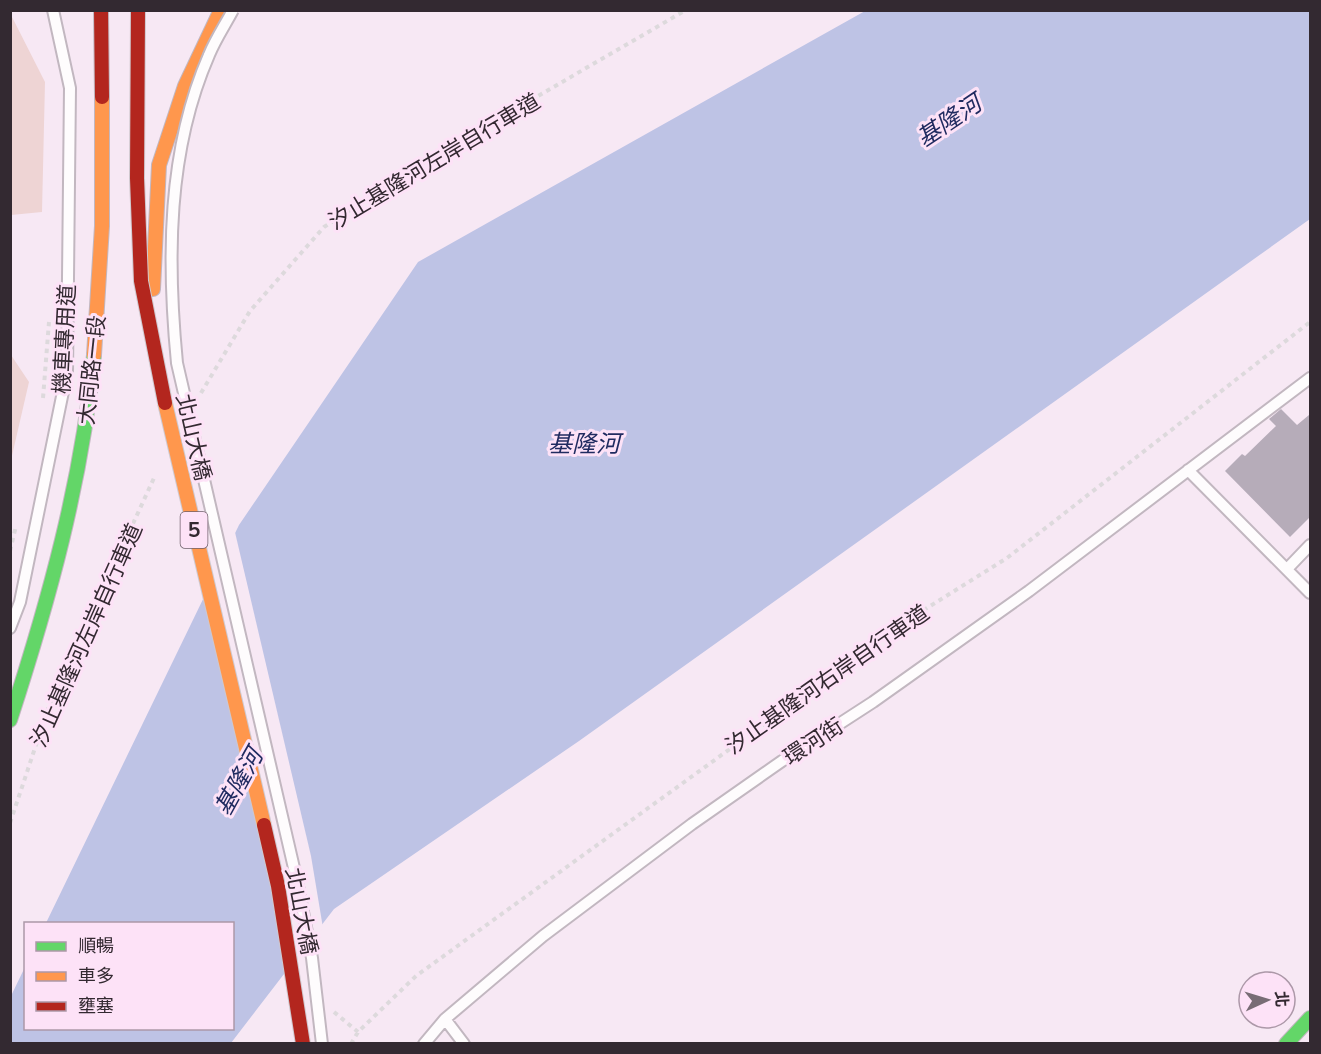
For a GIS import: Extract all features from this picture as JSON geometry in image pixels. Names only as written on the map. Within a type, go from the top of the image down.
[{"type":"main road","name":"大同路一段","points":[[10,720],[65,542],[84,439],[96,338],[102,216],[101,10]]},
{"type":"main road","name":"北山大橋","points":[[138,10],[136,178],[141,281],[160,383],[278,886],[303,1044]]},
{"type":"main road","points":[[160,383],[153,298],[159,165],[185,86],[221,10]]},
{"type":"main road","points":[[1286,1044],[1311,1018]]},
{"type":"lane","name":"機車專用道","points":[[10,628],[20,602],[67,372],[70,88],[53,10]]},
{"type":"lane","name":"北山大橋","points":[[233,10],[209,54],[188,117],[173,205],[170,292],[177,363],[297,881],[318,999],[322,1044]]},
{"type":"lane","name":"環河街","points":[[424,1044],[445,1019],[543,936],[692,824],[782,761],[873,702],[1020,597],[1311,378]]},
{"type":"lane","points":[[1188,470],[1311,593]]},
{"type":"lane","points":[[1287,569],[1311,545]]},
{"type":"lane","points":[[445,1019],[464,1044]]},
{"type":"path","name":"汐止基隆河左岸自行車道","points":[[204,387],[250,311],[324,227],[421,164],[686,10]]},
{"type":"path","points":[[42,403],[49,314]]},
{"type":"path","name":"汐止基隆河右岸自行車道","points":[[351,1044],[358,1032],[416,976],[911,618],[1007,558],[1311,322]]},
{"type":"path","name":"汐止基隆河左岸自行車道","points":[[10,823],[49,706],[152,482]]},
{"type":"path","points":[[10,551],[18,517]]},
{"type":"path","points":[[318,999],[358,1032]]},
{"type":"shaded area","points":[[11,15],[45,82],[42,212],[11,215]]},
{"type":"shaded area","points":[[11,355],[29,382],[11,460]]},
{"type":"water","name":"基隆河","points":[[865,11],[1310,11],[1310,219],[579,741],[334,909],[231,1043],[11,1043],[10,998],[24,969],[24,1030],[234,1030],[234,922],[46,922],[239,525],[418,262]]},
{"type":"pier","points":[[234,528],[311,856],[323,928],[293,968],[205,588]]},
{"type":"building","points":[[1281,409],[1297,425],[1309,415],[1310,418],[1310,517],[1290,537],[1225,471],[1242,454],[1245,456],[1276,426],[1269,419]]},
{"type":"traffic: fast","points":[[10,720],[38,630],[62,540],[89,402],[94,355]]},
{"type":"traffic: fast","points":[[1286,1044],[1310,1018]]},
{"type":"traffic: slow","points":[[153,289],[159,165],[185,86],[221,10]]},
{"type":"traffic: slow","points":[[94,355],[102,226],[102,97]]},
{"type":"traffic: slow","points":[[165,403],[264,825]]},
{"type":"traffic: jam","points":[[101,10],[102,97]]},
{"type":"traffic: jam","points":[[138,10],[137,178],[141,281],[165,403]]},
{"type":"traffic: jam","points":[[264,825],[278,886],[303,1044]]}]
